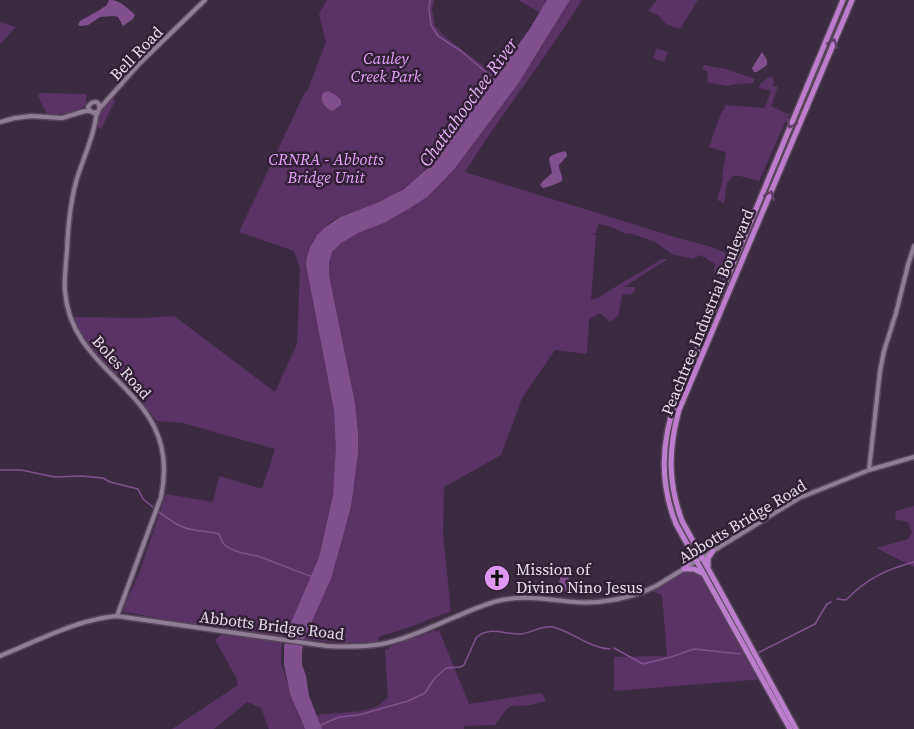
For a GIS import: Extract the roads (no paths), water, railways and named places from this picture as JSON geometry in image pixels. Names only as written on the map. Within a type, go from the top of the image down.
[{"type":"highway","name":"Peachtree Industrial Boulevard","points":[[796,729],[773,685],[691,545],[676,524],[668,501],[665,482],[664,447],[675,401],[843,0]]},
{"type":"highway","name":"Peachtree Industrial Boulevard","points":[[691,545],[676,504],[671,478],[672,444],[680,410],[852,0]]},
{"type":"highway","points":[[684,569],[690,559],[691,545],[701,551],[713,551]]},
{"type":"highway","points":[[708,575],[707,561],[713,551]]},
{"type":"highway","points":[[684,569],[698,570],[708,575]]},
{"type":"highway","name":"Peachtree Industrial Boulevard","points":[[708,575],[790,729]]},
{"type":"street","name":"Bell Road","points":[[0,122],[32,116],[57,118],[85,111],[94,113],[205,0]]},
{"type":"street","name":"Bell Road","points":[[74,114],[91,102],[101,102],[109,97]]},
{"type":"street","points":[[96,102],[99,105],[98,110]]},
{"type":"street","points":[[89,105],[95,128]]},
{"type":"street","name":"Boles Road","points":[[98,110],[95,128],[76,180],[72,199],[65,282],[67,304],[73,324],[83,342],[148,415],[161,443],[164,465],[161,496],[117,616]]},
{"type":"street","points":[[869,470],[884,351],[914,246]]},
{"type":"street","points":[[714,308],[721,311]]},
{"type":"street","name":"Abbotts Bridge Road","points":[[0,656],[80,623],[117,616],[327,646],[351,647],[401,639],[504,599],[527,598],[585,603],[611,600],[641,593],[654,587],[799,498],[869,470],[914,457]]},
{"type":"waterway","name":"Chattahoochee River","points":[[430,0],[431,25],[438,36],[461,51],[495,80]]},
{"type":"waterway","points":[[0,470],[21,470],[55,477],[103,478],[138,489],[143,499],[154,508]]},
{"type":"waterway","points":[[159,512],[184,527],[219,534],[225,545],[234,551],[258,556],[313,577]]},
{"type":"waterway","points":[[837,599],[846,600],[861,586],[877,576],[914,562]]},
{"type":"waterway","points":[[758,653],[815,624],[827,604],[831,602]]},
{"type":"waterway","points":[[321,725],[339,717],[359,715],[408,701],[425,693],[434,679],[446,668],[464,665],[476,638],[486,632],[521,634],[544,627],[553,627],[595,646],[610,649]]},
{"type":"waterway","points":[[614,648],[643,664],[694,649],[740,654]]},
{"type":"place","name":"Mission of Divino Nino Jesus","points":[[497,578]]},
{"type":"park label","name":"Cauley Creek Park","points":[[386,67]]},
{"type":"park label","name":"CRNRA - Abbotts Bridge Unit","points":[[326,168]]}]
